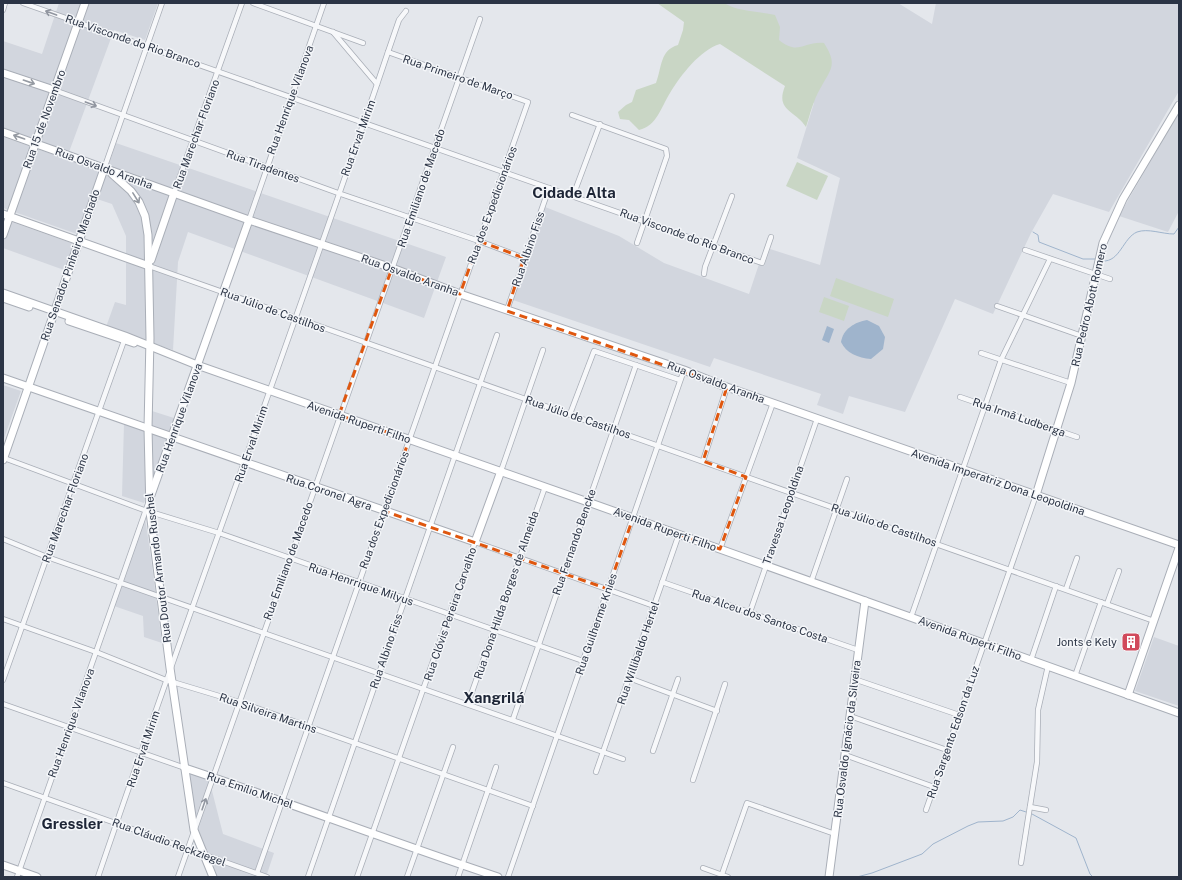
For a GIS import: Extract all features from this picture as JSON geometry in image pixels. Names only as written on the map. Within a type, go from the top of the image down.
[{"type":"main road","name":"Rua 15 de Novembro","points":[[3,235],[6,215],[54,90],[85,3]]},
{"type":"main road","name":"Rua Tiradentes","points":[[3,73],[54,90]]},
{"type":"main road","name":"Rua Pedro Abott Romero","points":[[1036,495],[1071,384],[1095,274],[1110,223],[1179,105]]},
{"type":"main road","name":"Rua Osvaldo Aranha","points":[[3,132],[249,220],[392,268],[460,294],[684,370],[817,419]]},
{"type":"main road","name":"Rua Doutor Armando Ruschel","points":[[106,170],[126,185],[139,202],[145,216],[149,266],[150,347],[148,428],[149,500],[147,511],[161,596],[170,668],[169,681],[185,768],[194,830],[214,877]]},
{"type":"main road","name":"Rua Senador Pinheiro Machado","points":[[3,459],[53,313],[106,170]]},
{"type":"main road","points":[[126,185],[129,178]]},
{"type":"main road","name":"Rua Marechar Floriano","points":[[149,266],[174,193]]},
{"type":"main road","name":"Rua Júlio de Castilhos","points":[[6,215],[149,266]]},
{"type":"main road","name":"Rua Henrique Vilanova","points":[[149,500],[249,220]]},
{"type":"main road","name":"Avenida Ruperti Filho","points":[[3,293],[125,339],[679,534],[1179,713]]},
{"type":"main road","name":"Avenida Ruperti Filho","points":[[3,298],[53,313]]},
{"type":"main road","name":"Rua Coronel Agra","points":[[3,378],[475,542]]},
{"type":"main road","name":"Avenida Imperatriz Dona Leopoldina","points":[[817,419],[1179,545]]},
{"type":"main road","name":"Rua Clóvis Pereira Carvalho","points":[[475,542],[501,471]]},
{"type":"main road","points":[[1128,695],[1179,548]]},
{"type":"main road","name":"Rua Osvaldo Ignácio da Silveira","points":[[829,877],[865,601]]},
{"type":"main road","name":"Rua Emílio Michel","points":[[185,768],[282,800],[372,834],[498,877]]},
{"type":"main road","points":[[3,865],[18,874],[36,877]]},
{"type":"street","points":[[3,10],[5,3]]},
{"type":"street","name":"Rua Visconde do Rio Branco","points":[[24,3],[78,23],[219,70],[762,263],[771,237]]},
{"type":"street","name":"Rua Senador Pinheiro Machado","points":[[106,170],[162,3]]},
{"type":"street","name":"Rua Marechar Floriano","points":[[174,193],[242,3]]},
{"type":"street","points":[[254,3],[363,43]]},
{"type":"street","name":"Rua Henrique Vilanova","points":[[249,220],[266,167],[324,3]]},
{"type":"street","name":"Rua Erval Mirim","points":[[170,668],[270,390],[399,20],[406,11]]},
{"type":"street","name":"Rua Emiliano de Macedo","points":[[178,877],[339,415],[411,217],[480,20]]},
{"type":"street","points":[[332,31],[377,84]]},
{"type":"street","name":"Rua Primeiro de Março","points":[[388,52],[528,102]]},
{"type":"street","name":"Rua Tiradentes","points":[[54,90],[338,193],[411,217],[524,258]]},
{"type":"street","name":"Rua dos Expedicionários","points":[[257,873],[460,294],[505,172],[528,102]]},
{"type":"street","points":[[572,116],[600,124],[666,149],[667,156],[637,243]]},
{"type":"street","points":[[573,196],[600,124]]},
{"type":"street","name":"Rua Albino Fiss","points":[[507,310],[549,188]]},
{"type":"street","points":[[704,274],[732,196]]},
{"type":"street","points":[[1025,250],[1110,279]]},
{"type":"street","points":[[910,617],[1001,360],[1050,259]]},
{"type":"street","name":"Rua Júlio de Castilhos","points":[[149,266],[1154,621]]},
{"type":"street","points":[[997,306],[1082,336]]},
{"type":"street","name":"Rua Albino Fiss","points":[[308,877],[497,335]]},
{"type":"street","name":"Rua Marechar Floriano","points":[[3,680],[125,339]]},
{"type":"street","name":"Rua Clóvis Pereira Carvalho","points":[[501,471],[543,350]]},
{"type":"street","points":[[570,414],[592,352],[596,351],[680,380]]},
{"type":"street","points":[[981,353],[1071,384]]},
{"type":"street","name":"Rua Fernando Bencke","points":[[513,719],[636,365]]},
{"type":"street","name":"Rua Guilherme Knies","points":[[508,877],[684,370]]},
{"type":"street","points":[[703,461],[727,387]]},
{"type":"street","name":"Rua Irmã Ludberga","points":[[960,397],[1077,437]]},
{"type":"street","points":[[720,549],[772,403]]},
{"type":"street","name":"Travessa Leopoldina","points":[[750,612],[765,565],[817,419]]},
{"type":"street","name":"Rua Henrrique Milyus","points":[[3,459],[73,483],[147,511],[219,533],[583,661]]},
{"type":"street","points":[[811,582],[847,479]]},
{"type":"street","name":"Rua Dona Hilda Borges de Almeida","points":[[468,703],[545,487]]},
{"type":"street","name":"Rua Sargento Edson da Luz","points":[[926,810],[1036,495]]},
{"type":"street","name":"Rua Henrique Vilanova","points":[[18,874],[120,582],[147,511]]},
{"type":"street","name":"Rua Willibaldo Hertel","points":[[596,772],[679,534]]},
{"type":"street","points":[[3,539],[120,582],[446,695],[624,759]]},
{"type":"street","name":"Rua Clóvis Pereira Carvalho","points":[[357,877],[475,542]]},
{"type":"street","name":"Rua Coronel Agra","points":[[475,542],[654,606]]},
{"type":"street","points":[[1066,589],[1077,558]]},
{"type":"street","points":[[1107,604],[1120,571]]},
{"type":"street","name":"Rua Alceu dos Santos Costa","points":[[662,582],[858,650]]},
{"type":"street","points":[[1031,660],[1056,586]]},
{"type":"street","points":[[1075,676],[1101,602]]},
{"type":"street","name":"Rua Silveira Martins","points":[[3,620],[96,652],[169,681],[239,702],[533,806]]},
{"type":"street","points":[[1021,863],[1037,762],[1038,710],[1048,666]]},
{"type":"street","points":[[629,678],[717,710]]},
{"type":"street","points":[[653,751],[678,679]]},
{"type":"street","points":[[854,679],[959,715]]},
{"type":"street","name":"Rua Erval Mirim","points":[[98,877],[169,681]]},
{"type":"street","points":[[693,780],[726,684]]},
{"type":"street","name":"Rua Emílio Michel","points":[[3,704],[185,768]]},
{"type":"street","points":[[850,716],[947,750]]},
{"type":"street","points":[[407,877],[453,747]]},
{"type":"street","points":[[845,755],[934,787]]},
{"type":"street","points":[[458,877],[496,767]]},
{"type":"street","name":"Rua Cláudio Reckziegel","points":[[3,783],[267,877]]},
{"type":"street","points":[[721,876],[747,803],[835,834]]},
{"type":"street","points":[[1030,807],[1046,810]]},
{"type":"street","points":[[703,868],[721,876],[728,877]]},
{"type":"highlighted area","points":[[479,241],[524,258],[507,311],[727,387],[703,461],[746,477],[720,549],[633,518],[608,589],[384,511],[409,440],[339,415],[392,268],[460,294]]},
{"type":"shaded area","points":[[59,3],[158,3],[145,40],[114,30],[69,152],[3,129],[3,41],[42,54]]},
{"type":"shaded area","points":[[661,3],[898,3],[932,24],[936,3],[1179,3],[1179,91],[1109,212],[1053,194],[1031,233],[993,314],[955,299],[905,412],[849,396],[843,414],[817,405],[821,394],[714,358],[710,367],[513,300],[545,207],[619,236],[664,263],[749,294],[759,264],[764,266],[770,249],[820,265],[840,178],[797,158],[814,103]]},
{"type":"shaded area","points":[[1179,112],[1179,211],[1168,232],[1119,216]]},
{"type":"shaded area","points":[[3,137],[100,171],[77,234],[3,208]]},
{"type":"shaded area","points":[[116,143],[446,257],[424,318],[188,232],[178,262],[173,350],[106,327],[115,302],[126,305],[126,236],[112,204],[97,199]]},
{"type":"shaded area","points":[[3,219],[74,244],[64,270],[3,248]]},
{"type":"shaded area","points":[[3,385],[21,391],[3,441]]},
{"type":"shaded area","points":[[152,411],[174,418],[144,503],[122,496],[124,423],[151,433]]},
{"type":"shaded area","points":[[145,518],[162,643],[144,637],[143,616],[114,606]]},
{"type":"shaded area","points":[[1154,637],[1179,646],[1179,706],[1135,691]]},
{"type":"shaded area","points":[[189,773],[209,779],[223,834],[274,853],[266,877],[216,877],[198,833]]},
{"type":"green space","points":[[657,3],[724,3],[742,10],[775,15],[780,27],[779,40],[786,45],[791,47],[801,47],[811,44],[824,43],[831,57],[831,67],[815,98],[806,127],[802,121],[784,105],[783,94],[785,86],[720,44],[698,57],[685,71],[670,93],[658,115],[645,128],[639,130],[629,120],[620,119],[618,112],[632,102],[636,90],[656,83],[662,60],[672,47],[678,45],[683,30],[684,22]]},
{"type":"green space","points":[[797,162],[828,176],[817,200],[786,186]]},
{"type":"green space","points":[[836,278],[894,299],[888,317],[830,296]]},
{"type":"green space","points":[[824,297],[849,306],[844,321],[819,312]]},
{"type":"water","points":[[867,320],[879,326],[885,337],[883,349],[871,359],[849,352],[841,342],[844,333],[850,327],[858,322]]},
{"type":"water","points":[[827,326],[834,329],[829,343],[822,340]]},
{"type":"waterway","points":[[1103,261],[1114,258],[1128,239],[1137,232],[1150,231],[1174,234],[1179,227]]},
{"type":"waterway","points":[[1033,232],[1038,235],[1039,242],[1083,259],[1095,259]]},
{"type":"waterway","points":[[857,877],[872,873],[922,854],[933,844],[978,822],[1003,821],[1013,817],[1020,810],[1026,812]]},
{"type":"waterway","points":[[1032,814],[1076,838],[1090,874],[1093,877]]},
{"type":"place","name":"Jonts e Kely","points":[[1131,642]]},
{"type":"district","name":"Cidade Alta","points":[[574,192]]},
{"type":"district","name":"Xangrilá","points":[[494,697]]},
{"type":"district","name":"Gressler","points":[[72,823]]}]
